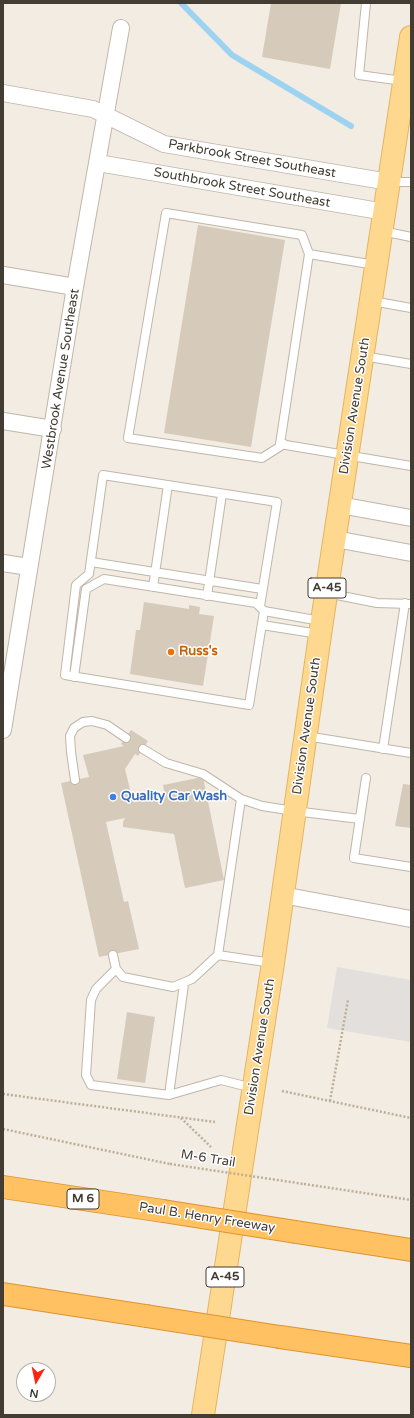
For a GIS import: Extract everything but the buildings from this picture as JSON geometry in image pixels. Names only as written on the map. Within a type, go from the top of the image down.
[{"type":"highway","name":"Paul B. Henry Freeway","points":[[3,1186],[411,1250]]},
{"type":"highway","points":[[3,1294],[411,1356]]},
{"type":"main road","name":"Division Avenue South","points":[[203,1415],[273,963],[326,593],[411,37]]},
{"type":"street","name":"Westbrook Avenue Southeast","points":[[3,730],[76,286],[107,116],[121,28]]},
{"type":"street","name":"Parkbrook Street Southeast","points":[[3,93],[82,106],[107,116],[164,144],[389,182]]},
{"type":"street","name":"Southbrook Street Southeast","points":[[98,163],[383,222]]},
{"type":"street","points":[[3,275],[76,286]]},
{"type":"street","points":[[3,421],[53,429]]},
{"type":"street","points":[[340,506],[411,518]]},
{"type":"street","points":[[335,539],[411,553]]},
{"type":"street","points":[[3,563],[29,567]]},
{"type":"street","points":[[282,895],[411,919]]},
{"type":"lane","points":[[366,3],[359,75],[407,70]]},
{"type":"lane","points":[[389,182],[411,182]]},
{"type":"lane","points":[[284,444],[262,458],[128,438],[166,213],[302,236],[309,254],[280,444],[284,444],[411,466]]},
{"type":"lane","points":[[383,222],[411,237]]},
{"type":"lane","points":[[309,254],[377,265]]},
{"type":"lane","points":[[371,301],[411,308]]},
{"type":"lane","points":[[362,356],[411,364]]},
{"type":"lane","points":[[103,475],[222,494],[277,502],[262,589],[262,625],[249,705],[65,675],[76,585],[89,574],[103,475]]},
{"type":"lane","points":[[153,587],[168,485]]},
{"type":"lane","points":[[207,596],[222,494]]},
{"type":"lane","points":[[90,562],[262,589]]},
{"type":"lane","points":[[74,677],[86,589],[104,579],[256,603],[262,609],[321,628]]},
{"type":"lane","points":[[326,593],[377,603],[408,603],[383,749]]},
{"type":"lane","points":[[262,625],[321,628]]},
{"type":"lane","points":[[75,780],[70,752],[70,736],[74,728],[83,722],[92,721],[107,725],[126,738]]},
{"type":"lane","points":[[305,736],[411,753]]},
{"type":"lane","points":[[143,749],[166,763],[203,774],[241,800],[262,806],[360,819]]},
{"type":"lane","points":[[366,778],[354,858],[411,867]]},
{"type":"lane","points":[[113,955],[116,969],[126,979],[173,987],[184,984],[196,976],[218,955],[241,800]]},
{"type":"lane","points":[[218,955],[273,963]]},
{"type":"lane","points":[[116,969],[96,989],[91,1000],[86,1076],[91,1085],[169,1095],[221,1080],[254,1088]]},
{"type":"lane","points":[[169,1095],[184,984]]},
{"type":"path","points":[[330,1101],[348,1000]]},
{"type":"path","points":[[282,1091],[411,1118]]},
{"type":"path","points":[[3,1094],[215,1122]]},
{"type":"path","name":"M-6 Trail","points":[[181,1118],[211,1147]]},
{"type":"path","name":"M-6 Trail","points":[[3,1129],[170,1164],[411,1200]]},
{"type":"shaded area","points":[[337,967],[411,980],[411,1042],[327,1028]]},
{"type":"waterway","points":[[181,3],[232,55],[351,126]]},
{"type":"place","name":"Russ's","points":[[171,652]]},
{"type":"place","name":"Quality Car Wash","points":[[113,797]]}]
